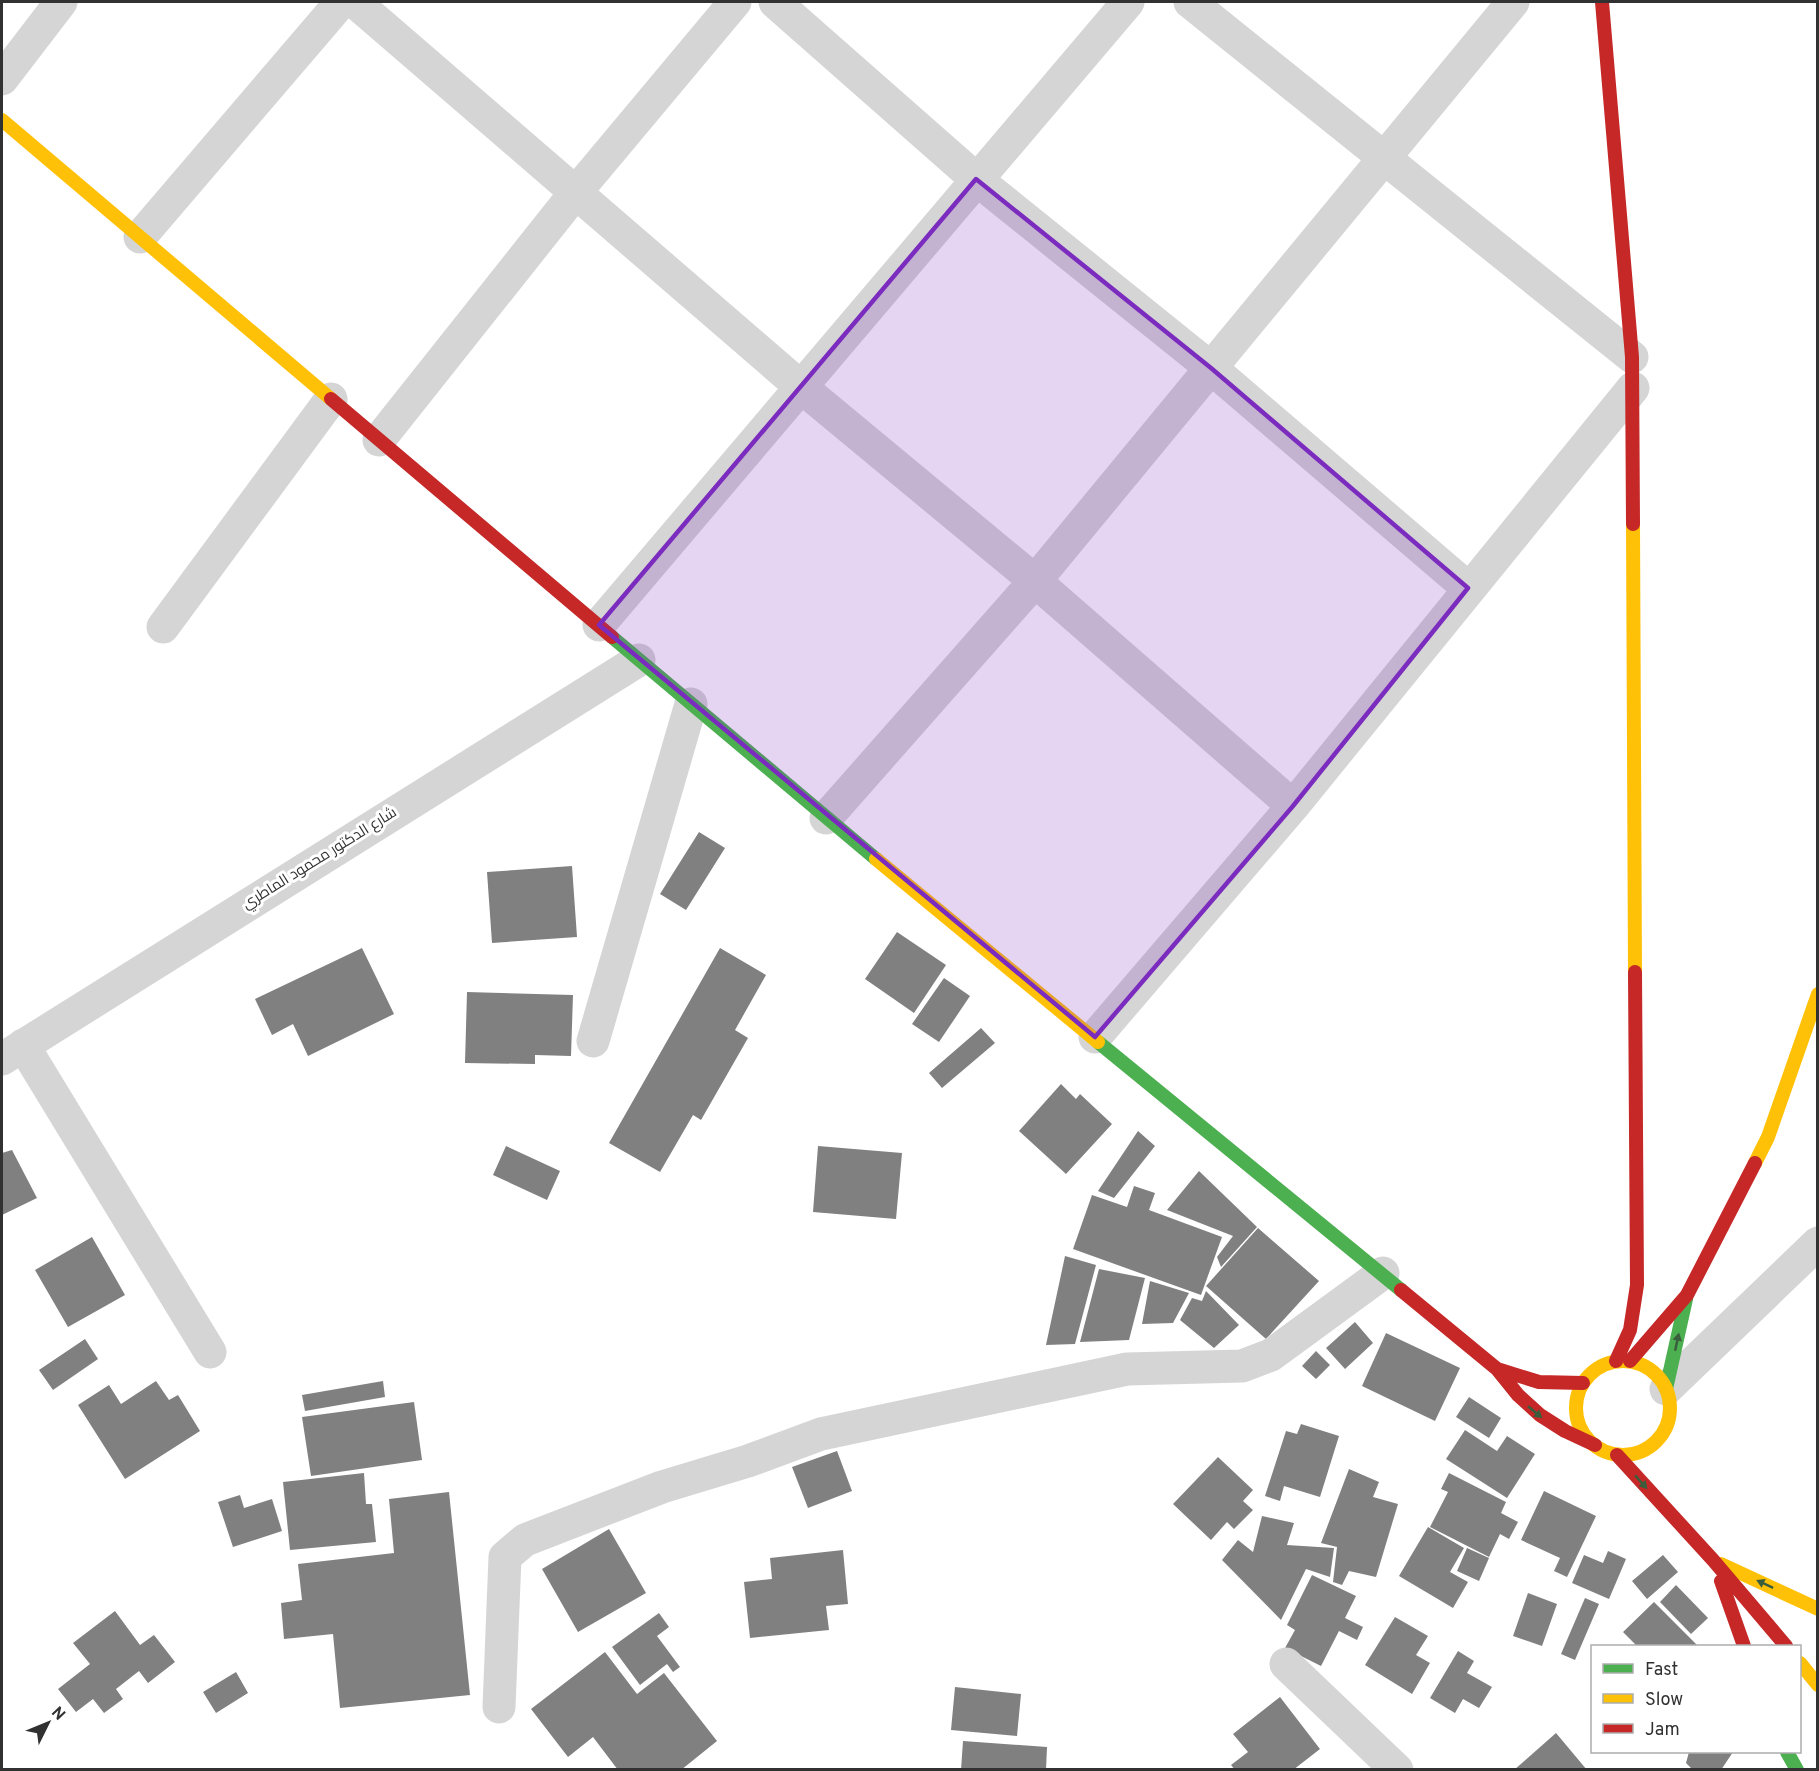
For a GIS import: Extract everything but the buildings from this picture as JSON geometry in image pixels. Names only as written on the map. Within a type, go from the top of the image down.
[{"type":"street","points":[[2,79],[61,2]]},
{"type":"street","points":[[140,237],[341,2]]},
{"type":"street","points":[[356,2],[801,387],[1035,581],[1293,806]]},
{"type":"street","points":[[379,440],[576,192],[735,2]]},
{"type":"street","points":[[775,2],[976,179],[1211,368],[1468,588]]},
{"type":"street","points":[[599,625],[1128,2]]},
{"type":"street","points":[[1190,2],[1385,158],[1633,372]]},
{"type":"street","points":[[826,818],[1035,581],[1513,2]]},
{"type":"street","points":[[1602,2],[1633,372],[1637,1273],[1636,1315],[1623,1361]]},
{"type":"street","points":[[2,120],[826,818],[1383,1273],[1497,1369],[1516,1395],[1539,1416],[1566,1433],[1617,1455],[1713,1560],[1784,1645]]},
{"type":"street","points":[[1095,1037],[1293,806],[1468,588],[1633,372]]},
{"type":"street","points":[[163,627],[331,399]]},
{"type":"street","name":"شارع الدكتور محمود الماطري","points":[[12,1052],[639,660]]},
{"type":"street","points":[[593,1041],[691,704]]},
{"type":"street","points":[[1617,1455],[1640,1452],[1659,1445],[1670,1415],[1666,1389],[1687,1294],[1768,1137],[1818,994]]},
{"type":"street","points":[[12,1052],[210,1352]]},
{"type":"street","points":[[1666,1389],[1818,1242]]},
{"type":"street","points":[[499,1707],[505,1557],[525,1540],[662,1487],[748,1461],[821,1434],[1127,1369],[1242,1366],[1271,1355],[1383,1273]]},
{"type":"street","points":[[1595,1444],[1585,1436],[1576,1410],[1583,1383],[1592,1372],[1623,1361],[1687,1294]]},
{"type":"street","points":[[1623,1361],[1645,1366],[1666,1389]]},
{"type":"street","points":[[1497,1369],[1538,1383],[1561,1385],[1583,1383]]},
{"type":"street","points":[[1663,1486],[1666,1510]]},
{"type":"street","points":[[1713,1560],[1818,1609]]},
{"type":"street","points":[[1713,1560],[1743,1645]]},
{"type":"street","points":[[1286,1664],[1397,1770]]},
{"type":"street","points":[[1801,1664],[1818,1684]]},
{"type":"street","points":[[1788,1753],[1797,1770]]},
{"type":"highlighted area","points":[[976,179],[1211,368],[1468,588],[1293,806],[1095,1037],[599,625]]},
{"type":"traffic: fast","points":[[612,637],[876,859]]},
{"type":"traffic: fast","points":[[1098,1042],[1401,1290]]},
{"type":"traffic: fast","points":[[1666,1389],[1686,1299]]},
{"type":"traffic: fast","points":[[1788,1753],[1797,1770]]},
{"type":"traffic: slow","points":[[2,120],[331,399]]},
{"type":"traffic: slow","points":[[1633,524],[1635,972]]},
{"type":"traffic: slow","points":[[876,859],[1098,1042]]},
{"type":"traffic: slow","points":[[1755,1163],[1768,1137],[1818,994]]},
{"type":"traffic: slow","points":[[1623,1361],[1641,1365],[1656,1375],[1666,1390],[1670,1408],[1666,1426],[1656,1441],[1641,1451],[1623,1455],[1605,1451],[1590,1441],[1580,1426],[1576,1408],[1580,1390],[1590,1375],[1605,1365],[1623,1361]]},
{"type":"traffic: slow","points":[[1721,1564],[1818,1609]]},
{"type":"traffic: slow","points":[[1801,1664],[1818,1685]]},
{"type":"traffic: jam","points":[[1602,2],[1632,357],[1633,524]]},
{"type":"traffic: jam","points":[[331,399],[612,637]]},
{"type":"traffic: jam","points":[[1616,1361],[1630,1330],[1637,1285],[1635,972]]},
{"type":"traffic: jam","points":[[1630,1361],[1687,1295],[1755,1163]]},
{"type":"traffic: jam","points":[[1401,1290],[1497,1369],[1518,1395],[1540,1415],[1565,1431],[1595,1445]]},
{"type":"traffic: jam","points":[[1497,1369],[1539,1382],[1583,1383]]},
{"type":"traffic: jam","points":[[1617,1455],[1713,1560],[1785,1645]]},
{"type":"traffic: jam","points":[[1721,1581],[1744,1645]]}]
